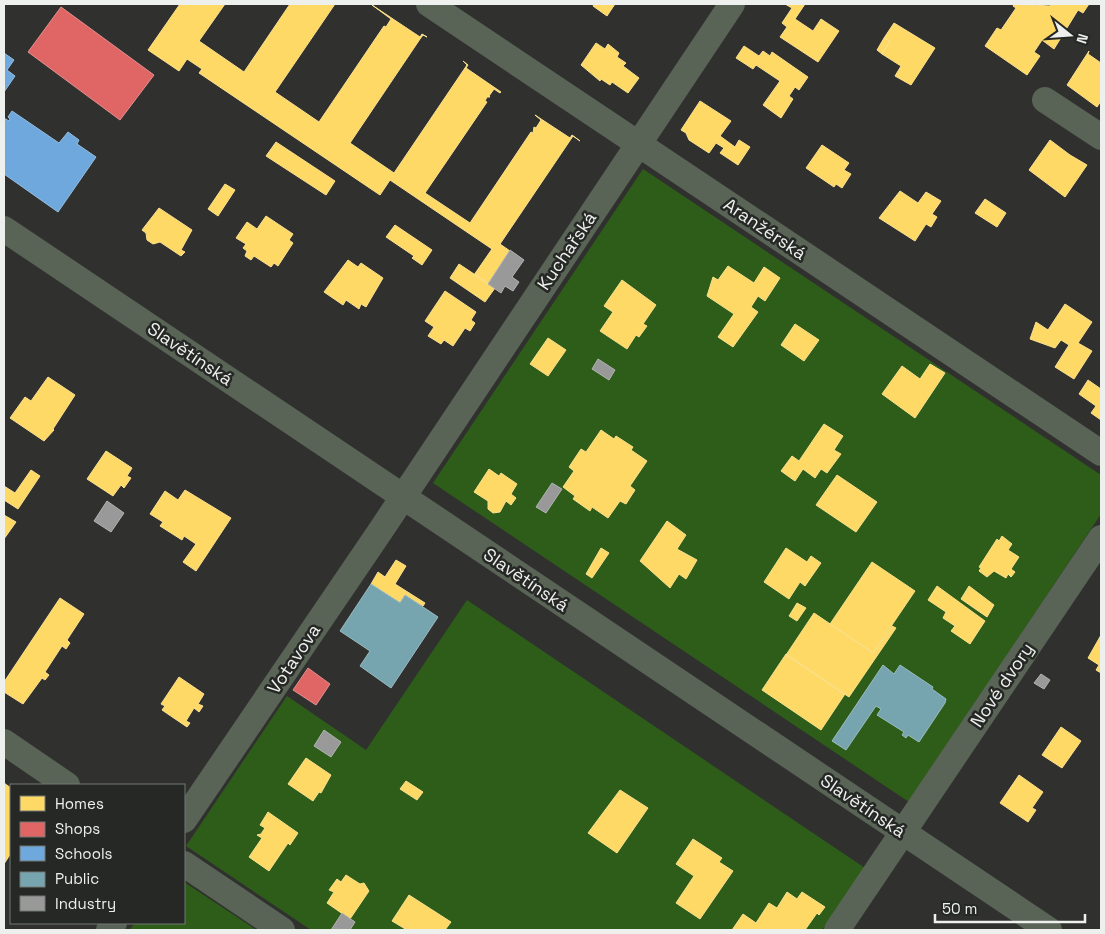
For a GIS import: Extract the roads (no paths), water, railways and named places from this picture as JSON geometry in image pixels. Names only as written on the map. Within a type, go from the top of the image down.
[{"type":"street","name":"Aranžérská","points":[[430,4],[1101,453]]},
{"type":"street","name":"Kuchařská","points":[[402,497],[732,4]]},
{"type":"street","points":[[1045,100],[1101,137]]},
{"type":"street","name":"Slavětínská","points":[[4,229],[1049,930]]},
{"type":"street","name":"Votavova","points":[[185,819],[402,497]]},
{"type":"street","name":"Nové dvory","points":[[837,930],[1101,538]]},
{"type":"street","points":[[4,742],[66,784]]},
{"type":"street","points":[[185,865],[282,930]]}]
